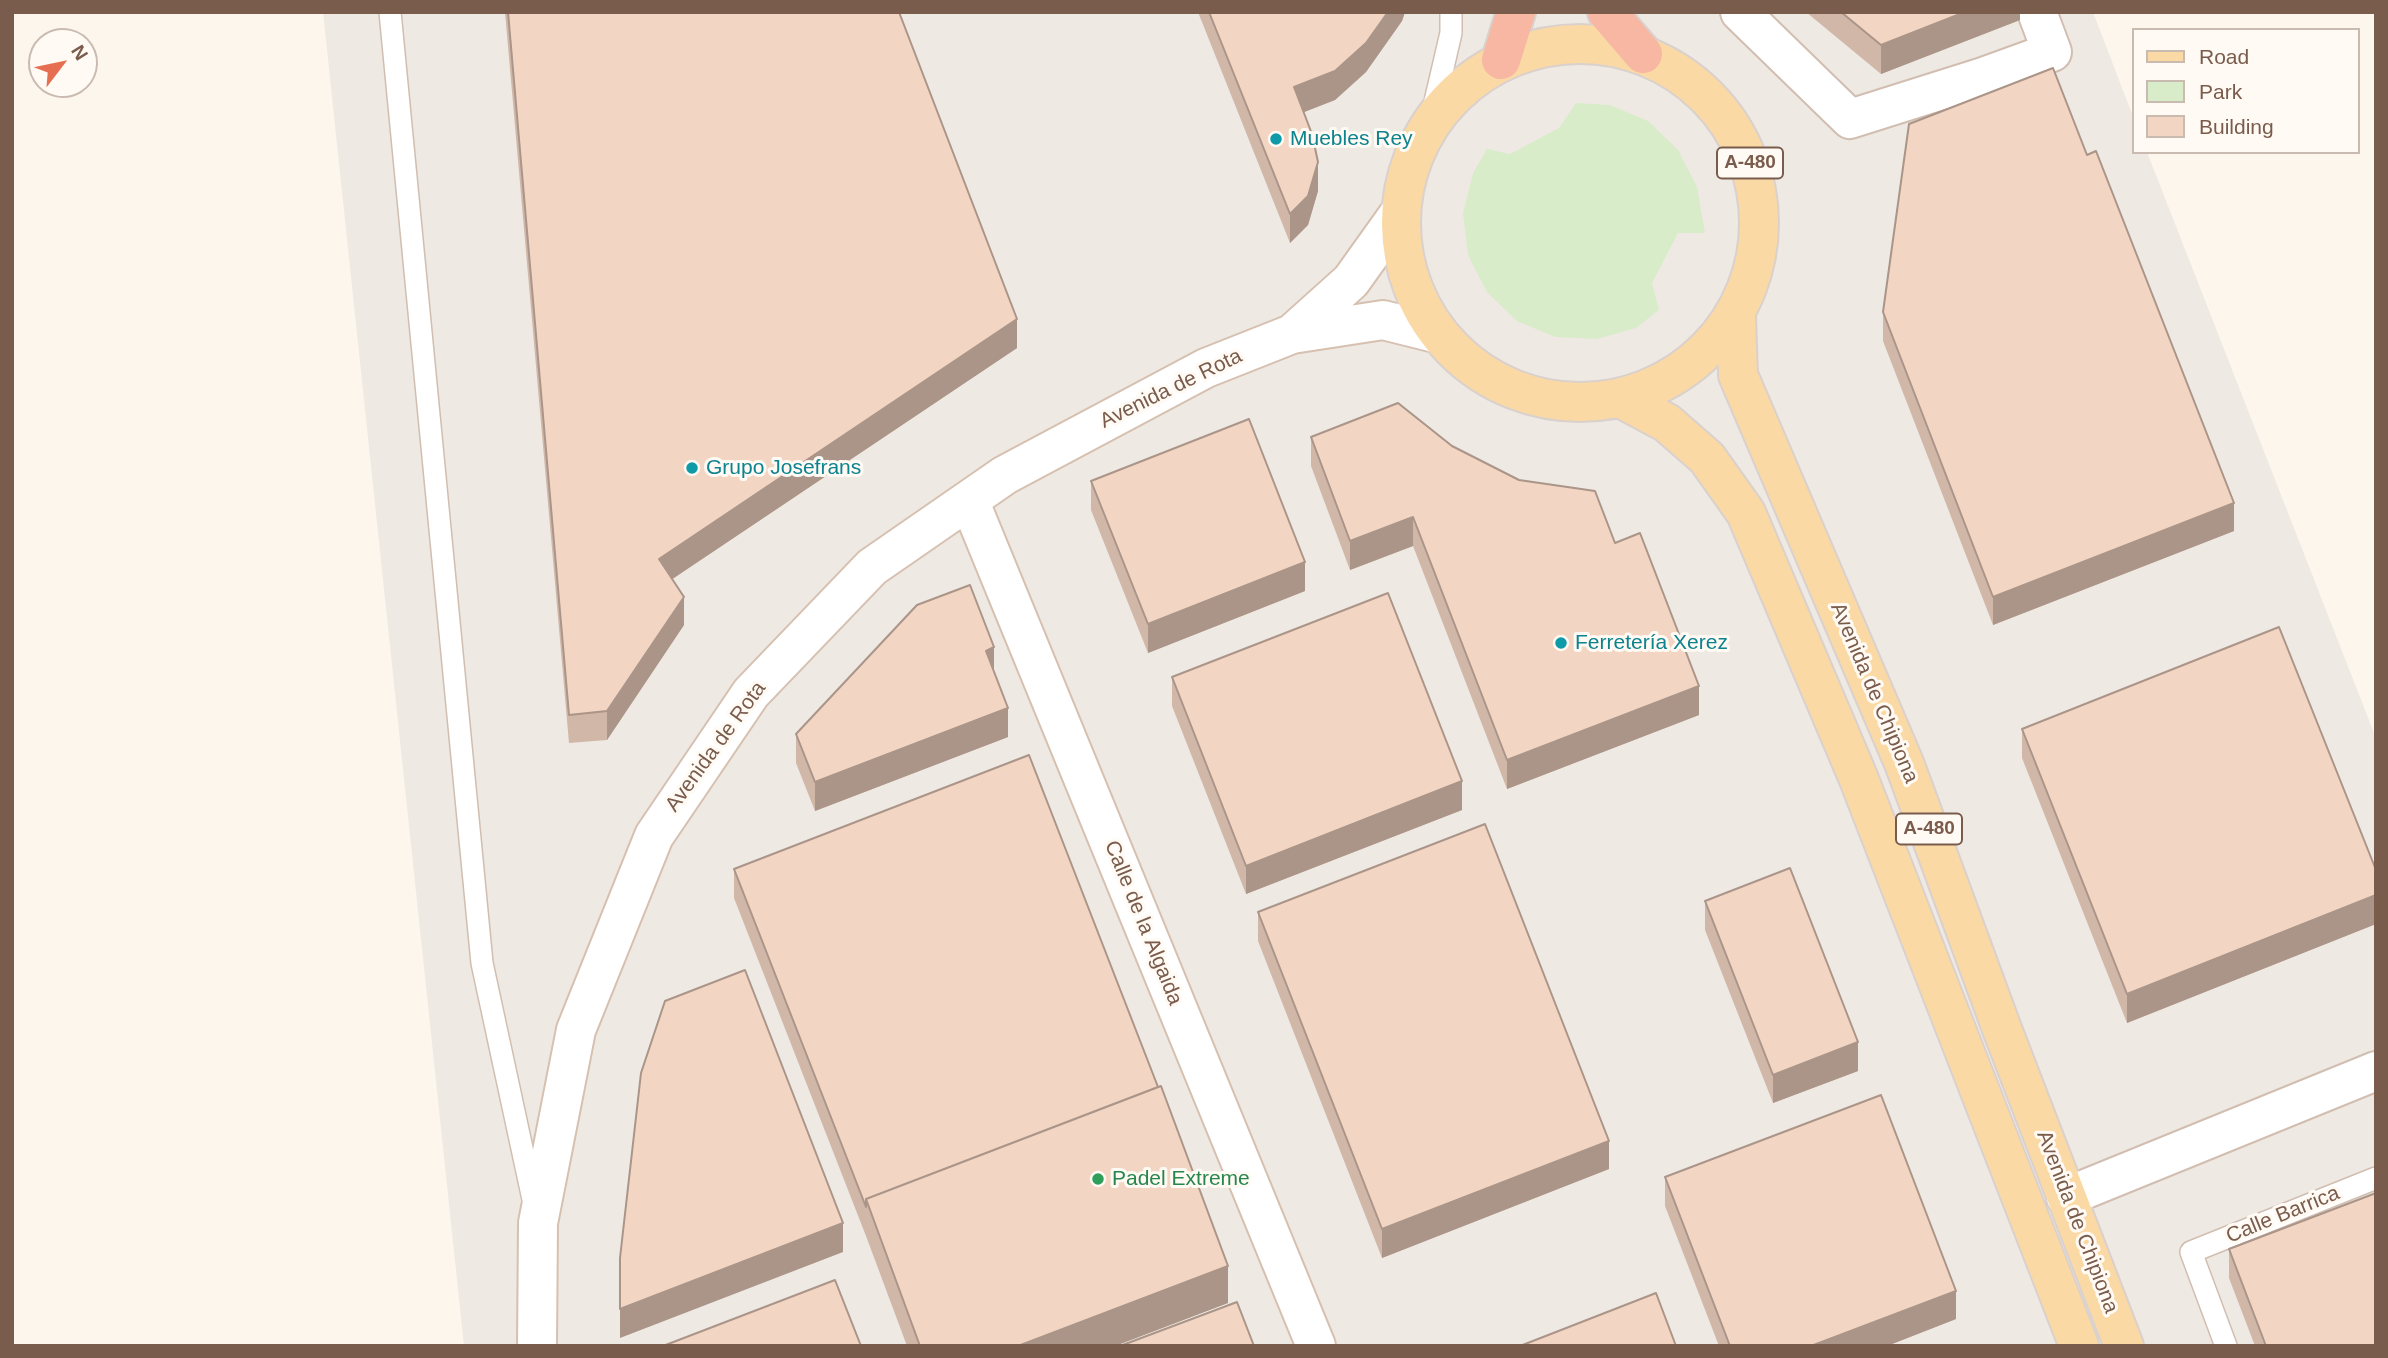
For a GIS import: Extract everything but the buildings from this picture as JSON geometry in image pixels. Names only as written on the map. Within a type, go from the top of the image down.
[{"type":"highway","points":[[1501,60],[1516,12]]},
{"type":"highway","name":"A-480","points":[[1607,12],[1643,54]]},
{"type":"main road","name":"A-480","points":[[1595,43],[1643,54],[1689,79],[1726,116],[1750,163],[1760,215],[1756,267],[1736,316],[1706,354],[1667,382],[1622,399],[1571,403],[1521,393],[1475,370],[1439,334],[1416,296],[1404,254],[1401,211],[1409,165],[1430,122],[1461,87],[1501,60],[1547,45],[1595,43]]},
{"type":"main road","name":"Avenida de Chipiona","points":[[1736,316],[1738,375],[1905,763],[2124,1346]]},
{"type":"main road","name":"Avenida de Chipiona","points":[[1622,399],[1667,423],[1707,458],[1746,513],[1858,777],[2079,1346]]},
{"type":"street","points":[[1740,12],[1850,119],[1983,78],[2052,52],[2037,12]]},
{"type":"street","name":"Avenida de Rota","points":[[1292,334],[1351,281],[1401,211]]},
{"type":"street","name":"Avenida de Rota","points":[[537,1346],[537,1223],[576,1030],[654,836],[751,693],[872,567],[1005,475],[1206,368],[1292,334],[1382,320],[1439,334]]},
{"type":"street","name":"Calle de la Algaida","points":[[969,500],[1316,1346]]},
{"type":"street","points":[[2066,1197],[2376,1071]]},
{"type":"lane","points":[[390,12],[482,963],[537,1223]]},
{"type":"lane","points":[[1430,122],[1451,33],[1451,12]]},
{"type":"lane","name":"Calle Barrica","points":[[2226,1346],[2190,1252],[2376,1178]]},
{"type":"shaded area","points":[[323,12],[2093,12],[2132,114],[2132,154],[2148,154],[2376,738],[2376,1346],[464,1346]]},
{"type":"green space","points":[[1576,103],[1610,105],[1648,121],[1678,150],[1697,187],[1705,233],[1678,233],[1652,283],[1659,310],[1636,328],[1597,339],[1555,337],[1517,321],[1487,292],[1468,255],[1463,213],[1473,173],[1487,149],[1510,154],[1559,128]]},
{"type":"place","name":"Muebles Rey","points":[[1276,139]]},
{"type":"place","name":"Grupo Josefrans","points":[[692,468]]},
{"type":"place","name":"Ferretería Xerez","points":[[1561,643]]},
{"type":"place","name":"Padel Extreme","points":[[1098,1179]]}]
